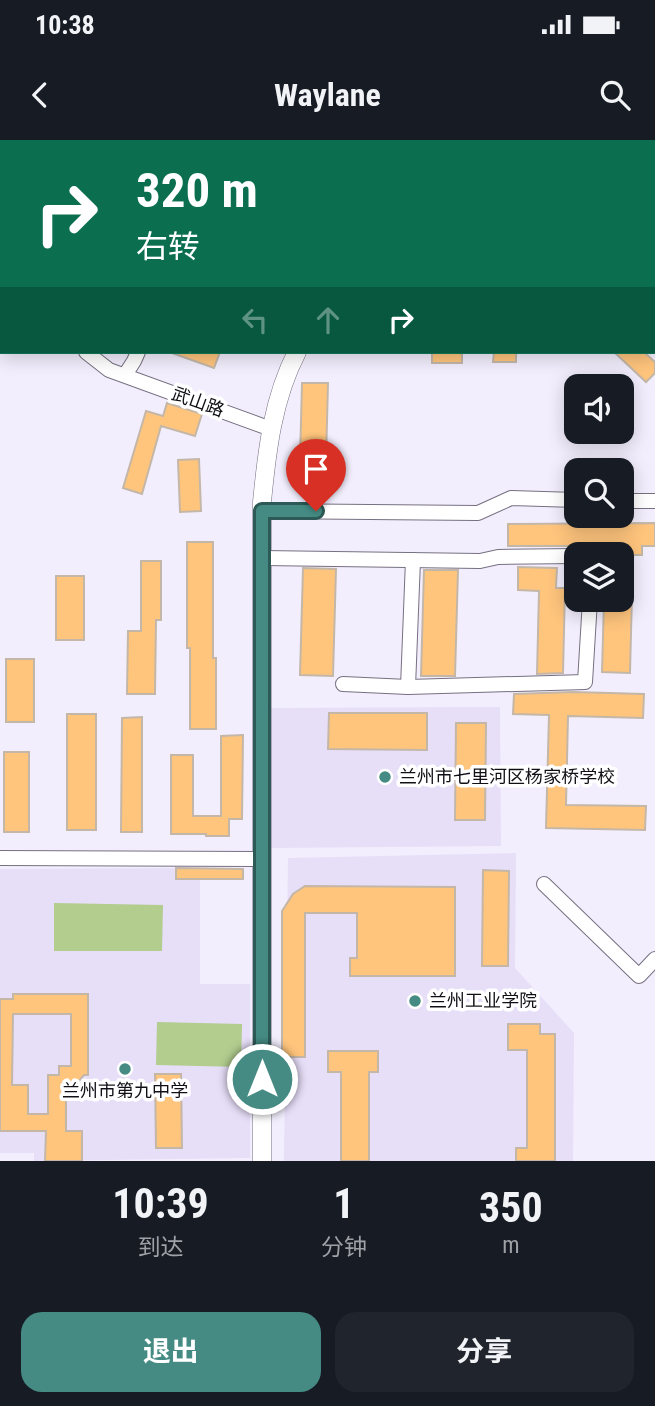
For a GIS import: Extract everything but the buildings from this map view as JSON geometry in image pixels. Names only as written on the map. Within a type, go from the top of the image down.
[{"type":"main road","points":[[262,1161],[262,511],[266,455],[271,429],[283,386],[296,354]]},
{"type":"street","name":"武山路","points":[[88,354],[108,370],[271,429]]},
{"type":"street","points":[[125,375],[137,354]]},
{"type":"street","points":[[262,511],[478,513],[511,498],[564,500]]},
{"type":"street","points":[[634,501],[655,501]]},
{"type":"street","points":[[262,558],[480,561],[498,557],[564,556]]},
{"type":"street","points":[[408,687],[413,561]]},
{"type":"street","points":[[343,684],[408,687],[585,682],[589,612]]},
{"type":"street","points":[[0,858],[262,859]]},
{"type":"street","points":[[544,884],[639,976],[653,966]]},
{"type":"shaded area","name":"兰州市七里河区杨家桥学校","points":[[500,707],[501,846],[271,848],[270,708]]},
{"type":"shaded area","name":"兰州工业学院","points":[[516,853],[515,968],[574,1033],[573,1161],[284,1161],[288,858]]},
{"type":"shaded area","name":"兰州市第九中学","points":[[200,868],[200,984],[250,984],[250,1158],[34,1161],[34,1153],[0,1153],[0,869]]},
{"type":"green space","points":[[54,903],[163,905],[162,951],[54,951]]},
{"type":"green space","points":[[157,1022],[242,1024],[241,1067],[156,1065]]},
{"type":"place","name":"兰州市七里河区杨家桥学校","points":[[385,777]]},
{"type":"place","name":"兰州工业学院","points":[[415,1001]]},
{"type":"place","name":"兰州市第九中学","points":[[125,1069]]},
{"type":"route","points":[[262,1079],[262,511],[316,511]]}]
